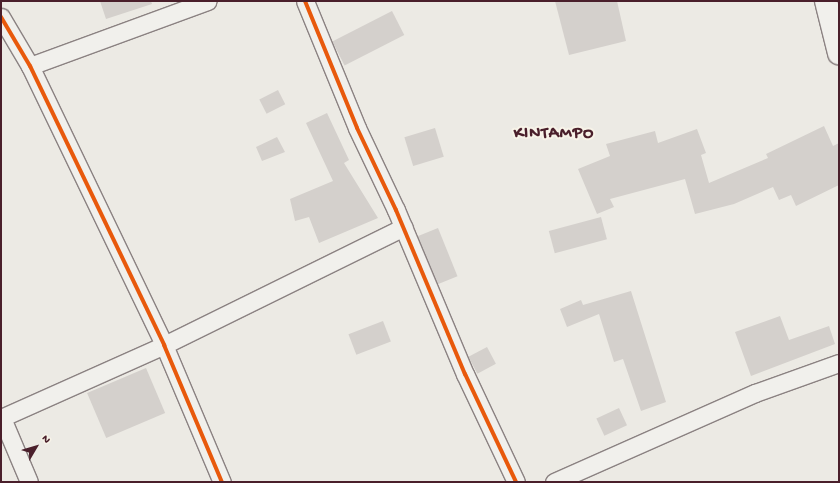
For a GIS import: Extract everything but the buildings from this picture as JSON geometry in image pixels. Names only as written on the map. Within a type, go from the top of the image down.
[{"type":"main road","points":[[826,1],[839,53]]},
{"type":"street","points":[[30,66],[208,1]]},
{"type":"street","points":[[305,1],[357,128],[404,227],[465,374],[516,482]]},
{"type":"street","points":[[1,17],[30,66],[164,345],[222,482]]},
{"type":"street","points":[[29,482],[2,418],[164,345],[404,227]]},
{"type":"street","points":[[554,482],[755,393],[839,363]]},
{"type":"cycle path","points":[[305,1],[357,128],[396,210],[465,374],[516,482]]},
{"type":"cycle path","points":[[1,17],[30,66],[164,345],[222,482]]},
{"type":"district","name":"KINTAMPO","points":[[554,135]]}]
